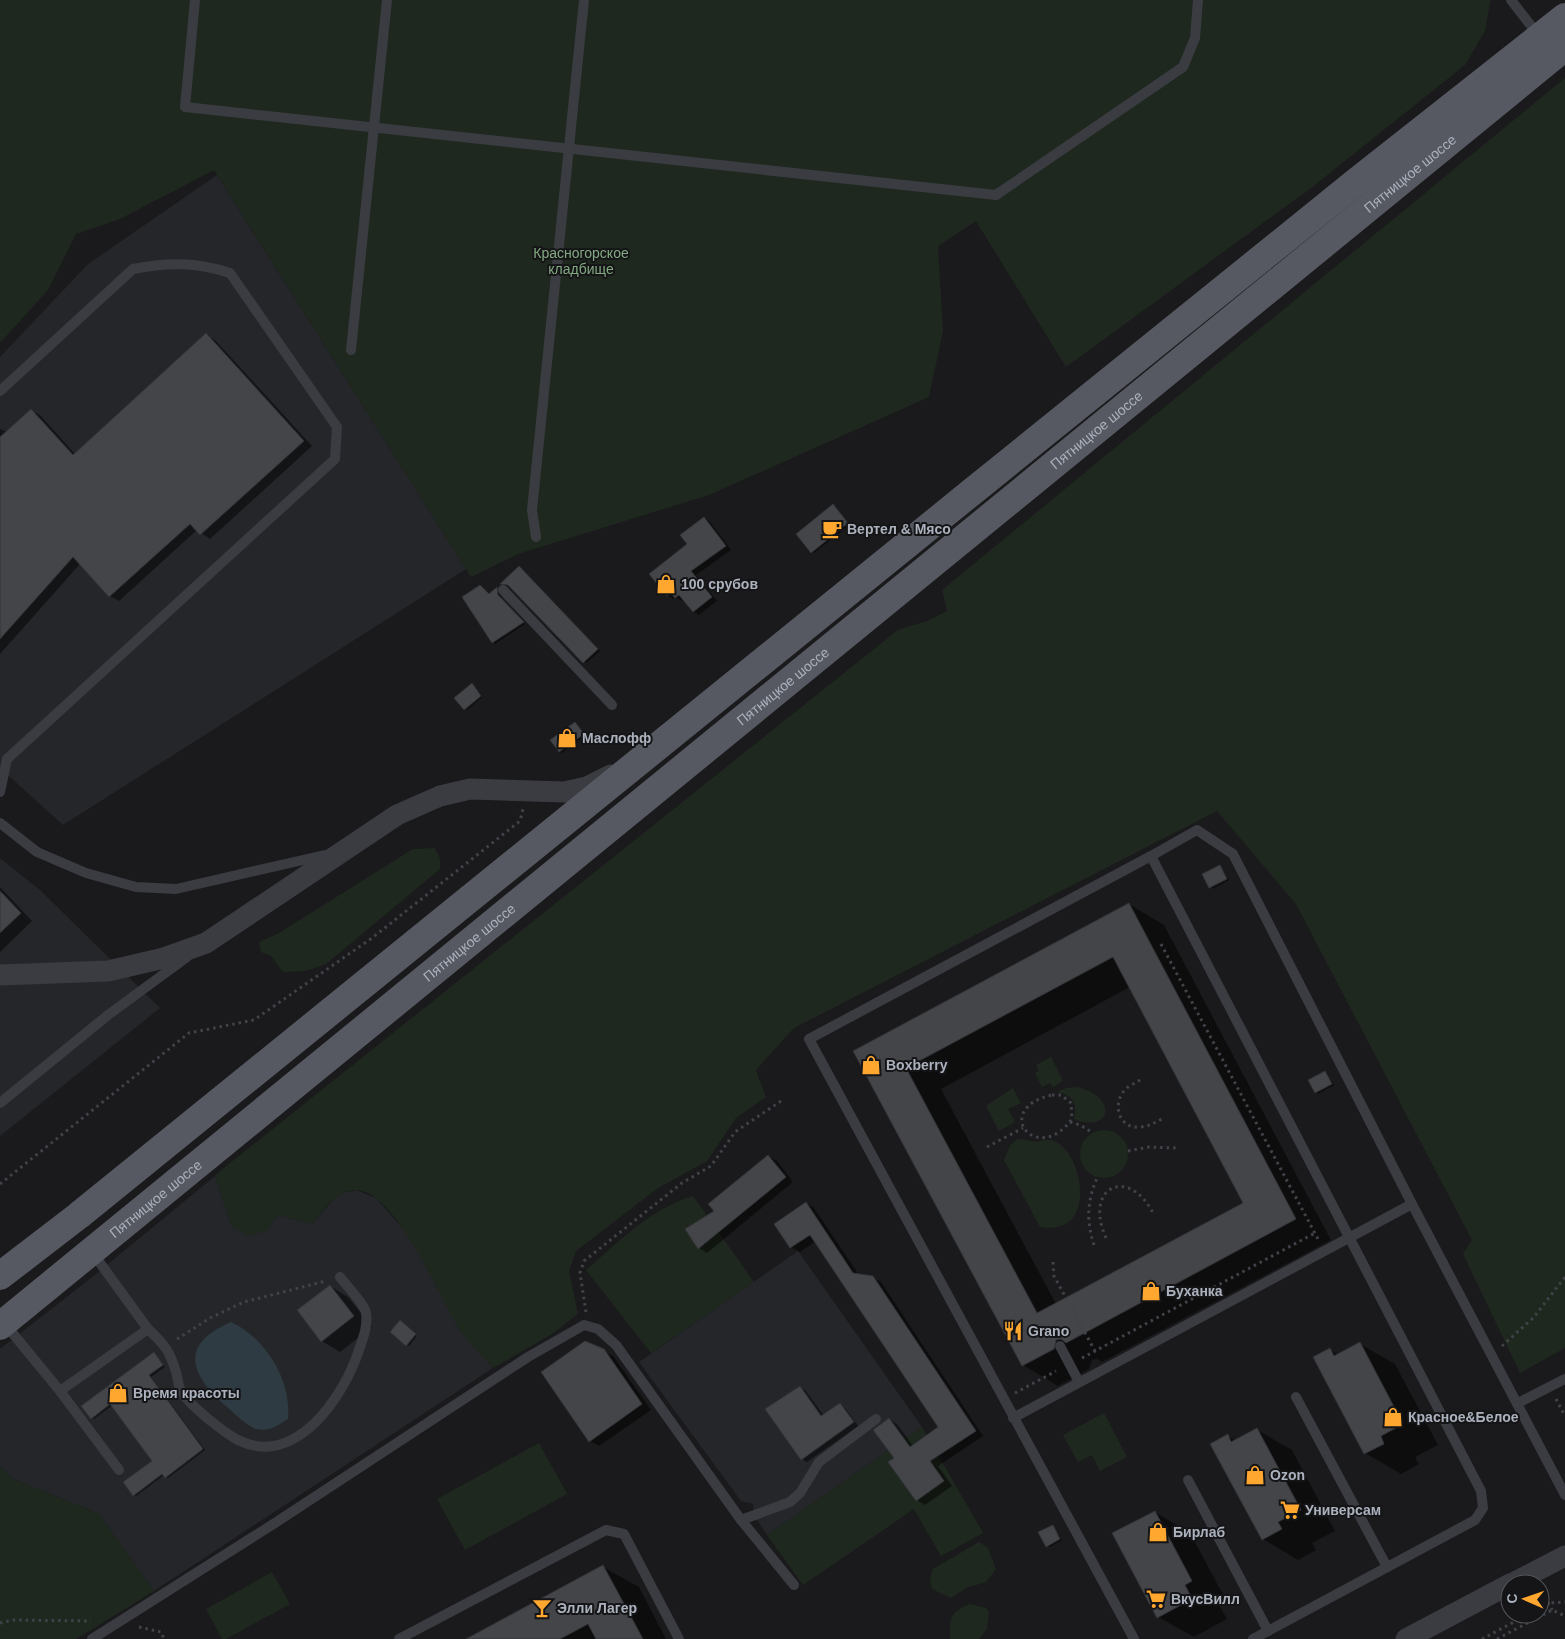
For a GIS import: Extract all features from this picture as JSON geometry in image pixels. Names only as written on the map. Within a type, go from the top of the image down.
[{"type":"main road","name":"Пятницкое шоссе","points":[[0,1276],[78,1216],[672,737],[973,491],[1565,17]]},
{"type":"main road","name":"Пятницкое шоссе","points":[[2,1325],[837,640],[1565,47]]},
{"type":"street","points":[[0,974],[108,971],[164,958],[206,943],[397,815],[440,796],[470,789],[564,792],[586,788],[607,778],[672,737]]},
{"type":"street","points":[[1530,1574],[1565,1556]]},
{"type":"street","points":[[1406,1639],[1500,1589]]},
{"type":"lane","points":[[195,0],[185,107],[996,195],[1183,67],[1195,38],[1198,0]]},
{"type":"lane","points":[[351,350],[387,0]]},
{"type":"lane","points":[[536,537],[532,510],[584,0]]},
{"type":"lane","points":[[1511,0],[1539,37]]},
{"type":"lane","points":[[0,391],[134,269],[162,263],[207,265],[230,273],[337,427],[336,459],[7,759],[0,792]]},
{"type":"lane","points":[[503,590],[612,705]]},
{"type":"lane","points":[[0,823],[37,852],[86,873],[136,887],[176,889],[340,852]]},
{"type":"lane","points":[[1134,1639],[809,1039],[1197,830],[1233,854],[1412,1204],[1565,1495]]},
{"type":"lane","points":[[1151,856],[1481,1491],[1483,1508],[1475,1520],[1253,1639]]},
{"type":"lane","points":[[0,1103],[108,1015],[206,943]]},
{"type":"lane","points":[[1013,1418],[1412,1204]]},
{"type":"lane","points":[[92,1252],[148,1329],[166,1346],[181,1391],[210,1421],[238,1440],[258,1447],[274,1446],[295,1437],[319,1421],[336,1398],[353,1367],[366,1329],[366,1311],[340,1277]]},
{"type":"lane","points":[[2,1325],[60,1391],[119,1470]]},
{"type":"lane","points":[[92,1639],[528,1357],[584,1325],[598,1329],[616,1345],[741,1520],[794,1585]]},
{"type":"lane","points":[[60,1391],[148,1329]]},
{"type":"lane","points":[[1060,1346],[1079,1382]]},
{"type":"lane","points":[[1518,1403],[1565,1379]]},
{"type":"lane","points":[[1296,1397],[1387,1567]]},
{"type":"lane","points":[[741,1520],[790,1502],[800,1493],[819,1462],[876,1419]]},
{"type":"lane","points":[[1188,1480],[1268,1631]]},
{"type":"lane","points":[[399,1639],[606,1530],[624,1534],[679,1639]]},
{"type":"path","points":[[0,1184],[188,1033],[254,1020],[372,938],[520,822],[524,808],[520,792]]},
{"type":"path","points":[[1161,944],[1324,1251]]},
{"type":"path","points":[[1140,1080],[1122,1093],[1118,1105],[1120,1116],[1127,1125],[1138,1128],[1162,1120]]},
{"type":"path","points":[[1061,1095],[1071,1103],[1073,1110],[1070,1122],[1057,1134],[1047,1137],[1030,1136],[1023,1128],[1021,1119],[1024,1112],[1030,1104],[1041,1097],[1061,1095]]},
{"type":"path","points":[[584,1325],[586,1313],[580,1273],[584,1261],[682,1183],[710,1166],[735,1132],[784,1099]]},
{"type":"path","points":[[1070,1122],[1080,1124],[1093,1132]]},
{"type":"path","points":[[987,1147],[1023,1128]]},
{"type":"path","points":[[1128,1151],[1149,1147],[1177,1148]]},
{"type":"path","points":[[1094,1245],[1090,1231],[1089,1203],[1098,1176]]},
{"type":"path","points":[[1106,1238],[1100,1225],[1098,1210],[1102,1197],[1110,1189],[1120,1187],[1131,1188],[1147,1202],[1153,1213]]},
{"type":"path","points":[[1003,1399],[1315,1233]]},
{"type":"path","points":[[1053,1262],[1054,1276],[1094,1351]]},
{"type":"path","points":[[166,1346],[210,1318],[244,1302],[340,1277]]},
{"type":"path","points":[[1492,1356],[1534,1317],[1565,1277]]},
{"type":"path","points":[[1550,1603],[1565,1602]]},
{"type":"path","points":[[1550,1606],[1552,1610],[1565,1616]]},
{"type":"path","points":[[1497,1639],[1552,1610]]},
{"type":"path","points":[[0,1623],[13,1620],[119,1622],[160,1632],[164,1639]]},
{"type":"path","points":[[1482,1639],[1510,1624]]},
{"type":"shaded area","points":[[217,175],[466,569],[63,825],[0,768],[0,357],[88,264]]},
{"type":"shaded area","points":[[0,858],[41,891],[160,1008],[0,1136]]},
{"type":"shaded area","points":[[215,1176],[232,1227],[266,1231],[278,1215],[312,1224],[338,1194],[356,1190],[376,1198],[411,1238],[459,1329],[493,1368],[154,1591],[99,1514],[13,1479],[0,1466],[0,1349],[91,1278]]},
{"type":"shaded area","points":[[798,1251],[922,1427],[767,1535],[754,1515],[753,1504],[741,1501],[639,1362]]},
{"type":"shaded area","points":[[231,1322],[244,1329],[255,1339],[274,1362],[281,1376],[286,1390],[288,1419],[273,1428],[265,1430],[256,1429],[245,1423],[215,1396],[198,1373],[195,1362],[197,1351],[203,1341],[214,1331]]},
{"type":"green space","name":"Красногорское кладбище","points":[[0,0],[1490,0],[1490,2],[1485,31],[1465,65],[1311,188],[1066,367],[976,221],[938,246],[943,331],[929,397],[709,495],[518,554],[471,577],[214,170],[120,219],[76,234],[48,290],[0,343]]},
{"type":"green space","points":[[1565,78],[1565,1348],[1520,1373],[1463,1254],[1472,1240],[1296,904],[1217,811],[794,1028],[756,1070],[766,1097],[736,1118],[707,1161],[658,1188],[576,1251],[569,1271],[578,1314],[552,1334],[493,1368],[458,1327],[401,1226],[386,1207],[371,1195],[356,1190],[342,1193],[326,1207],[312,1224],[278,1215],[266,1231],[248,1236],[232,1227],[215,1175],[898,630],[927,621],[947,611],[942,590]]},
{"type":"green space","points":[[435,848],[440,859],[440,869],[326,964],[306,971],[283,972],[271,956],[261,952],[259,942],[279,933],[413,849]]},
{"type":"green space","points":[[1051,1057],[1063,1081],[1053,1087],[1050,1083],[1042,1087],[1035,1073],[1039,1071],[1036,1065]]},
{"type":"green space","points":[[1078,1087],[1091,1092],[1105,1106],[1105,1113],[1096,1122],[1074,1119],[1075,1104],[1067,1095],[1057,1092],[1066,1088]]},
{"type":"green space","points":[[1013,1088],[1021,1103],[1008,1109],[1015,1122],[999,1131],[986,1106]]},
{"type":"green space","points":[[1104,1130],[1113,1132],[1121,1137],[1126,1145],[1128,1154],[1126,1163],[1121,1171],[1113,1176],[1104,1178],[1095,1176],[1087,1171],[1082,1163],[1080,1154],[1082,1145],[1087,1137],[1095,1132]]},
{"type":"green space","points":[[1018,1139],[1037,1142],[1048,1140],[1060,1144],[1070,1155],[1077,1170],[1080,1188],[1079,1204],[1072,1218],[1060,1226],[1040,1227],[1004,1160],[1010,1145]]},
{"type":"green space","points":[[693,1196],[754,1282],[651,1353],[586,1270],[649,1217],[678,1201]]},
{"type":"green space","points":[[1104,1413],[1127,1457],[1100,1471],[1092,1455],[1078,1462],[1063,1435]]},
{"type":"green space","points":[[922,1427],[983,1533],[941,1556],[914,1509],[803,1585],[767,1535]]},
{"type":"green space","points":[[539,1443],[567,1494],[465,1550],[437,1499]]},
{"type":"green space","points":[[0,1466],[13,1479],[99,1514],[154,1591],[76,1639],[0,1639]]},
{"type":"green space","points":[[979,1542],[988,1548],[996,1569],[986,1582],[966,1588],[951,1598],[932,1589],[930,1579],[933,1569]]},
{"type":"green space","points":[[272,1572],[290,1604],[226,1639],[222,1639],[206,1609]]},
{"type":"green space","points":[[970,1604],[986,1608],[989,1613],[987,1629],[979,1639],[950,1639],[952,1617],[958,1610]]},
{"type":"building","points":[[206,333],[304,441],[200,535],[190,524],[109,597],[73,557],[0,639],[0,437],[31,409],[73,455]]},
{"type":"building","points":[[833,504],[848,523],[811,553],[796,534]]},
{"type":"building","points":[[704,517],[726,546],[691,571],[712,597],[693,612],[679,595],[675,598],[671,593],[667,596],[649,574],[687,544],[680,535]]},
{"type":"building","points":[[519,566],[598,649],[583,663],[508,585],[500,584]]},
{"type":"building","points":[[480,585],[489,594],[497,587],[498,595],[524,622],[492,643],[462,597]]},
{"type":"building","points":[[472,683],[481,696],[464,710],[454,698]]},
{"type":"building","points":[[575,722],[584,734],[559,752],[550,740]]},
{"type":"building","points":[[1220,865],[1227,879],[1209,888],[1202,874]]},
{"type":"building","points":[[0,891],[21,913],[0,933]]},
{"type":"building","points":[[1129,903],[1296,1219],[1066,1343],[1061,1339],[1056,1340],[1054,1349],[1022,1366],[853,1051]],"holes":[[[1113,957],[1243,1203],[1037,1313],[906,1068]]]},
{"type":"building","points":[[1325,1071],[1332,1084],[1315,1093],[1308,1080]]},
{"type":"building","points":[[768,1155],[786,1177],[698,1249],[685,1229],[714,1211],[708,1204]]},
{"type":"building","points":[[806,1202],[853,1273],[873,1276],[976,1431],[930,1461],[944,1481],[916,1501],[888,1462],[894,1458],[873,1430],[889,1418],[910,1447],[938,1427],[810,1235],[790,1248],[774,1224]]},
{"type":"building","points":[[330,1285],[354,1316],[321,1342],[297,1310]]},
{"type":"building","points":[[400,1320],[416,1334],[406,1346],[390,1332]]},
{"type":"building","points":[[585,1341],[604,1349],[642,1404],[589,1442],[541,1372]]},
{"type":"building","points":[[1360,1342],[1403,1424],[1381,1436],[1384,1444],[1364,1454],[1313,1357],[1330,1348],[1334,1356]]},
{"type":"building","points":[[154,1352],[163,1365],[149,1375],[203,1449],[165,1478],[162,1474],[133,1496],[123,1482],[152,1461],[110,1404],[91,1419],[81,1406]]},
{"type":"building","points":[[800,1386],[821,1416],[840,1403],[854,1422],[801,1460],[765,1409]]},
{"type":"building","points":[[1257,1428],[1301,1510],[1278,1522],[1282,1529],[1262,1540],[1210,1444],[1228,1434],[1231,1442]]},
{"type":"building","points":[[1155,1511],[1192,1581],[1185,1585],[1192,1599],[1157,1618],[1112,1533]]},
{"type":"building","points":[[1053,1525],[1060,1539],[1046,1547],[1038,1532]]},
{"type":"building","points":[[603,1565],[643,1639],[596,1639],[588,1624],[560,1639],[466,1639]]},
{"type":"place","name":"Вертел & Мясо","points":[[832,529]]},
{"type":"place","name":"100 срубов","points":[[666,584]]},
{"type":"place","name":"Маслофф","points":[[567,738]]},
{"type":"place","name":"Boxberry","points":[[871,1065]]},
{"type":"place","name":"Буханка","points":[[1151,1291]]},
{"type":"place","name":"Grano","points":[[1013,1331]]},
{"type":"place","name":"Время красоты","points":[[118,1393]]},
{"type":"place","name":"Красное&Белое","points":[[1393,1417]]},
{"type":"place","name":"Ozon","points":[[1255,1475]]},
{"type":"place","name":"Универсам","points":[[1290,1510]]},
{"type":"place","name":"Бирлаб","points":[[1158,1532]]},
{"type":"place","name":"ВкусВилл","points":[[1156,1599]]},
{"type":"place","name":"Элли Лагер","points":[[542,1608]]}]
